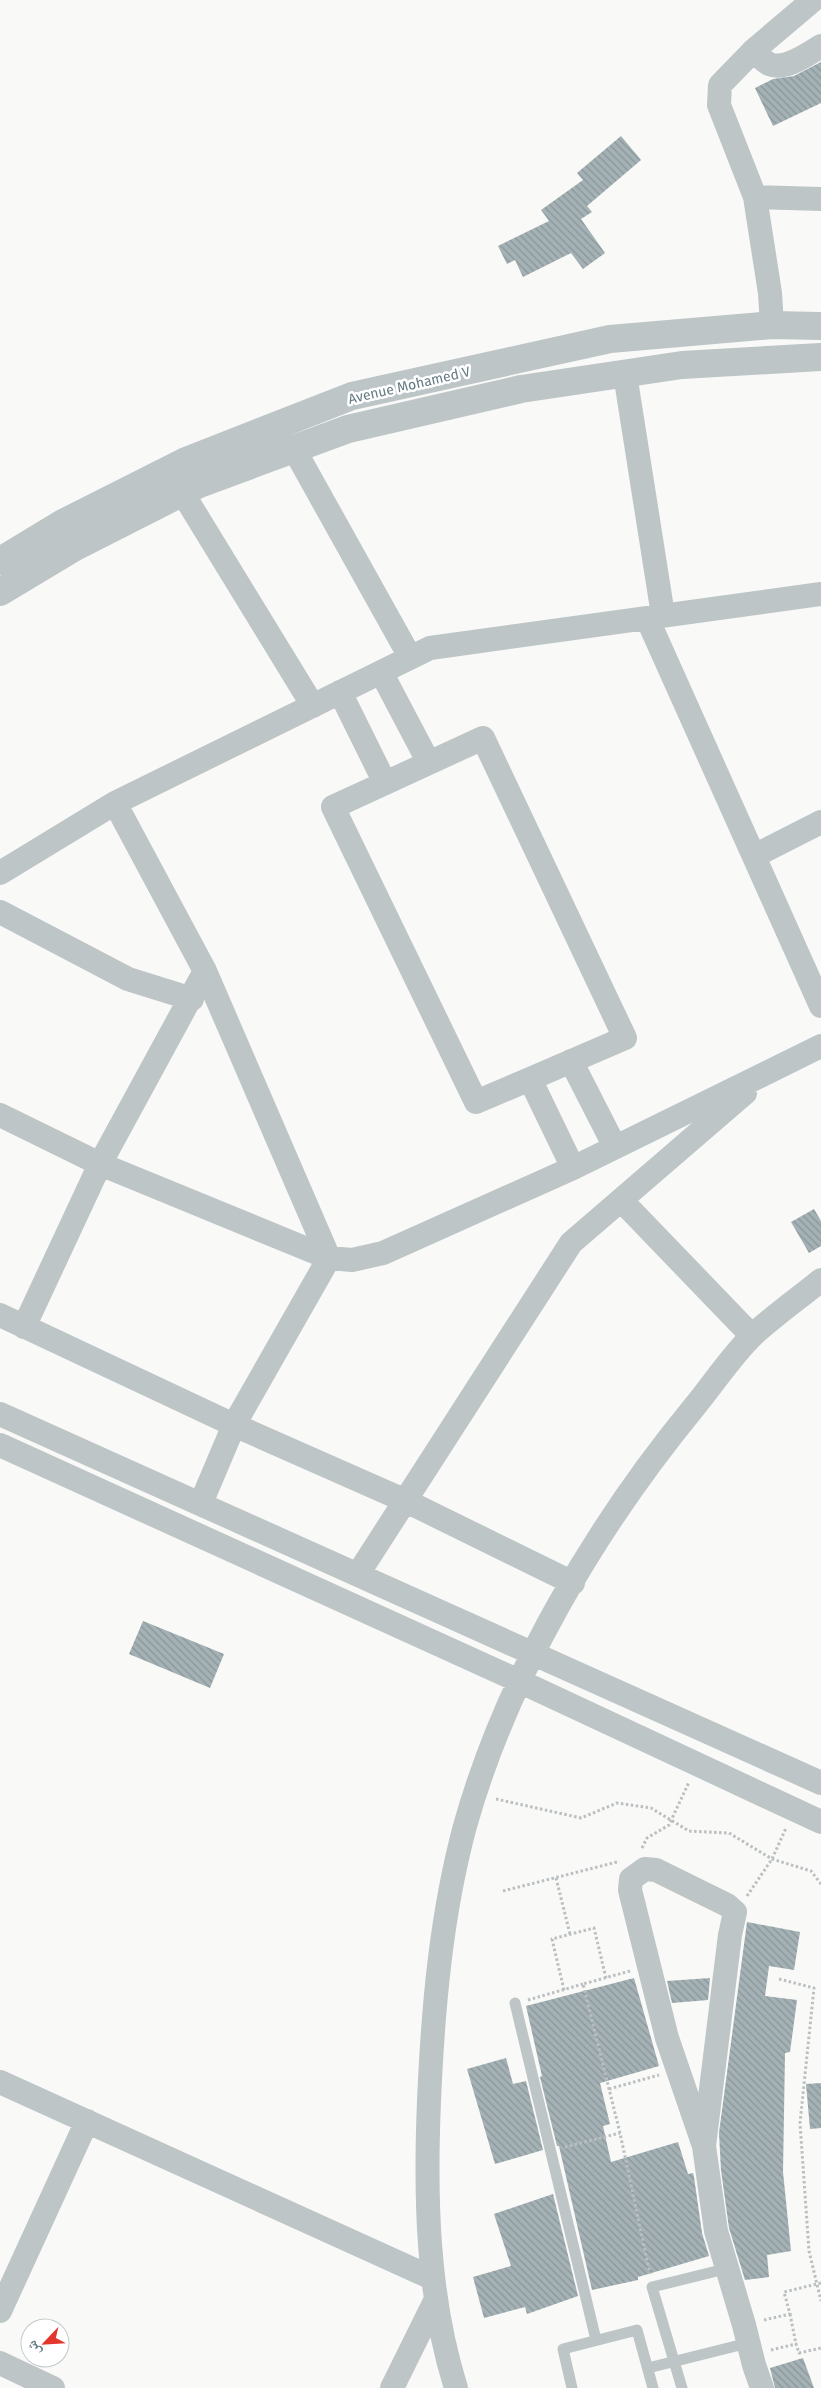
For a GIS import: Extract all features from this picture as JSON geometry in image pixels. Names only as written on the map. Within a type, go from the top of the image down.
[{"type":"street","points":[[772,325],[770,293],[755,197],[719,105],[720,85],[753,50],[813,0]]},
{"type":"street","points":[[753,50],[769,64],[781,64],[795,61],[821,46]]},
{"type":"street","points":[[755,197],[821,199]]},
{"type":"street","name":"Avenue Mohamed V","points":[[0,561],[63,523],[186,461],[352,396],[610,339],[772,325],[821,326]]},
{"type":"street","points":[[0,592],[75,547],[199,484],[348,429],[512,391],[682,365],[821,357]]},
{"type":"street","points":[[625,374],[655,616],[754,856],[821,1006]]},
{"type":"street","points":[[294,449],[410,657]]},
{"type":"street","points":[[182,492],[313,706]]},
{"type":"street","points":[[0,873],[116,803],[430,648],[821,594]]},
{"type":"street","points":[[380,672],[429,763]]},
{"type":"street","points":[[340,692],[385,783]]},
{"type":"street","points":[[483,738],[625,1038],[476,1102],[333,808],[385,783],[483,738]]},
{"type":"street","points":[[116,803],[205,971],[329,1258]]},
{"type":"street","points":[[754,856],[821,822]]},
{"type":"street","points":[[0,912],[128,979],[192,999]]},
{"type":"street","points":[[24,1327],[100,1164],[192,999],[205,971]]},
{"type":"street","points":[[0,1115],[100,1164],[329,1258],[352,1260],[383,1253],[573,1168],[821,1046]]},
{"type":"street","points":[[571,1061],[615,1147]]},
{"type":"street","points":[[358,1574],[571,1243],[771,1070]]},
{"type":"street","points":[[530,1079],[573,1168]]},
{"type":"street","points":[[621,1200],[752,1336]]},
{"type":"street","points":[[201,1503],[234,1425],[329,1258]]},
{"type":"street","points":[[456,2388],[449,2366],[435,2302],[432,2278],[427,2146],[433,2021],[448,1898],[466,1825],[476,1794],[519,1681],[532,1654],[602,1533],[672,1434],[752,1336],[821,1280]]},
{"type":"street","points":[[0,1315],[234,1425],[406,1501],[573,1583]]},
{"type":"street","points":[[1,1418],[201,1503],[821,1784]]},
{"type":"street","points":[[0,1445],[519,1681],[821,1822]]},
{"type":"street","points":[[704,2146],[730,1935],[735,1912],[727,1906],[656,1870],[645,1869],[637,1864],[631,1879],[630,1890],[676,2070],[704,2146],[716,2231],[725,2268],[762,2388]]},
{"type":"street","points":[[0,2082],[432,2278]]},
{"type":"street","points":[[0,2311],[87,2121]]},
{"type":"street","points":[[392,2388],[435,2302]]},
{"type":"street","points":[[0,2363],[54,2388]]},
{"type":"lane","points":[[515,2004],[596,2340]]},
{"type":"lane","points":[[682,2388],[652,2287],[725,2268]]},
{"type":"lane","points":[[568,2387],[563,2349],[638,2330],[653,2388]]},
{"type":"lane","points":[[648,2368],[748,2341]]},
{"type":"path","points":[[503,1891],[556,1878],[637,1864],[647,1838],[669,1825],[672,1820],[696,1764]]},
{"type":"path","points":[[476,1794],[581,1818],[617,1803],[651,1808],[689,1831],[729,1833],[772,1859],[810,1871],[821,1884]]},
{"type":"path","points":[[735,1912],[772,1859],[794,1809]]},
{"type":"path","points":[[556,1878],[570,1934]]},
{"type":"path","points":[[564,1990],[552,1939],[594,1928],[606,1978]]},
{"type":"path","points":[[515,2004],[649,1966]]},
{"type":"path","points":[[779,1978],[814,1988],[800,2123],[809,2251],[819,2283],[821,2302]]},
{"type":"path","points":[[583,1984],[620,2134],[652,2287]]},
{"type":"path","points":[[609,2089],[676,2070]]},
{"type":"path","points":[[550,2150],[620,2134]]},
{"type":"path","points":[[819,2283],[784,2292],[799,2353],[821,2348]]},
{"type":"path","points":[[748,2341],[790,2314]]},
{"type":"path","points":[[748,2341],[796,2344]]},
{"type":"building","points":[[821,62],[821,103],[773,126],[755,88],[773,79],[794,76]]},
{"type":"building","points":[[621,136],[641,160],[587,206],[592,212],[581,219],[605,253],[583,269],[571,253],[523,277],[515,260],[507,264],[498,246],[549,221],[541,210],[583,180],[577,173]]},
{"type":"building","points":[[814,1209],[821,1221],[821,1246],[809,1253],[791,1222]]},
{"type":"building","points":[[143,1621],[224,1654],[210,1688],[129,1654]]},
{"type":"building","points":[[747,1922],[800,1932],[794,1970],[769,1966],[765,1996],[797,2000],[790,2052],[785,2053],[783,2172],[791,2251],[767,2255],[769,2277],[745,2280],[729,2228],[721,2170],[719,2133]]},
{"type":"building","points":[[634,1978],[659,2066],[600,2083],[610,2124],[603,2126],[611,2162],[678,2142],[688,2174],[693,2173],[702,2233],[709,2256],[638,2277],[638,2280],[592,2290],[559,2146],[557,2146],[540,2077],[542,2076],[526,2006]]},
{"type":"building","points":[[710,1978],[708,2000],[672,2003],[667,1981]]},
{"type":"building","points":[[506,2058],[513,2084],[526,2081],[543,2150],[495,2164],[467,2069]]},
{"type":"building","points":[[821,2083],[821,2128],[810,2129],[806,2084]]},
{"type":"building","points":[[553,2194],[578,2296],[527,2314],[525,2307],[484,2318],[473,2277],[511,2266],[494,2214]]},
{"type":"building","points":[[803,2358],[814,2388],[775,2388],[770,2368]]}]
